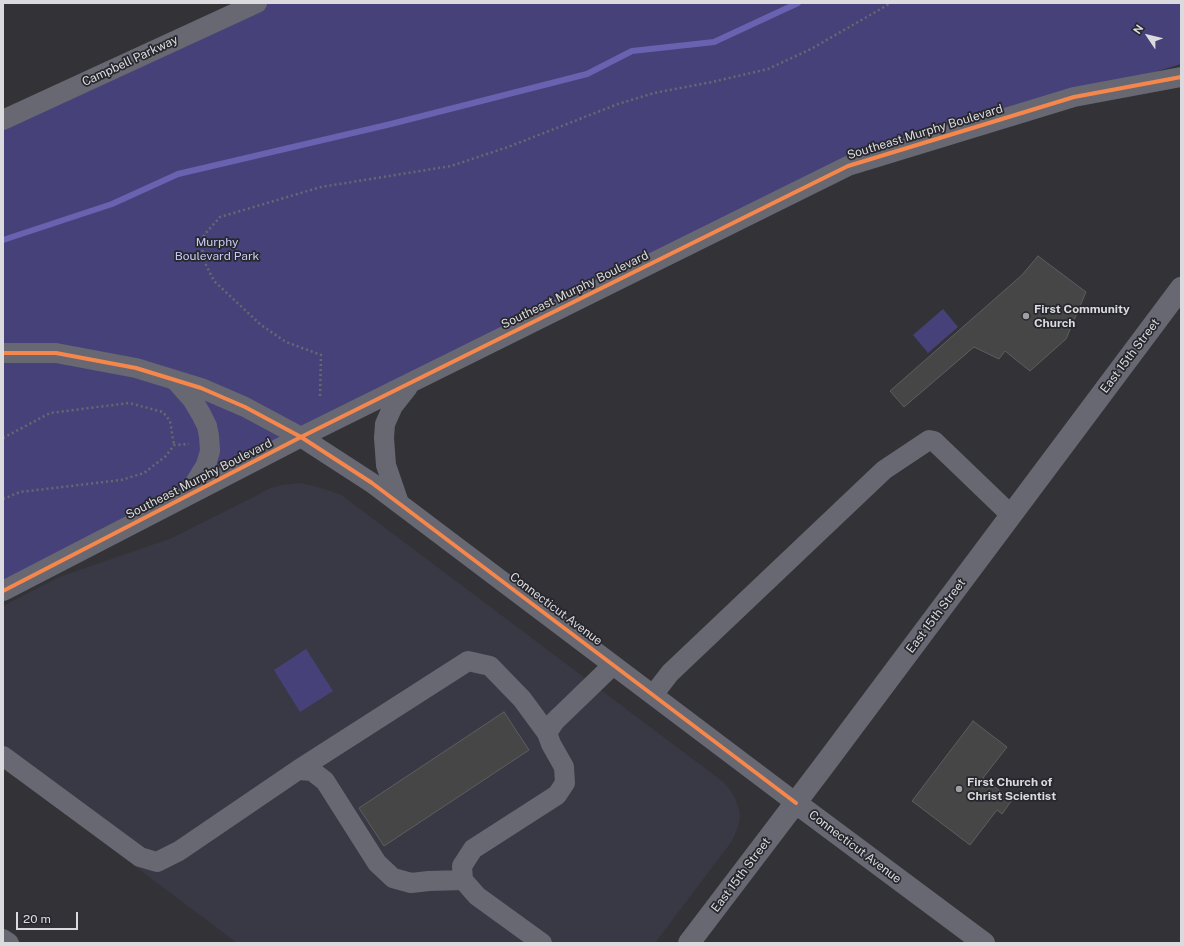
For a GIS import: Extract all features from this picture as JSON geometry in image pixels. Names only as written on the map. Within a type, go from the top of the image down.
[{"type":"main road","name":"East 15th Street","points":[[690,943],[1181,288]]},
{"type":"main road","name":"Connecticut Avenue","points":[[796,803],[984,943]]},
{"type":"street","name":"Campbell Parkway","points":[[3,120],[256,3]]},
{"type":"street","name":"Southeast Murphy Boulevard","points":[[3,591],[301,437],[848,166],[1074,97],[1181,77]]},
{"type":"street","name":"Connecticut Avenue","points":[[3,353],[56,353],[136,368],[200,388],[245,407],[301,437],[372,483],[796,803]]},
{"type":"street","points":[[175,380],[192,399],[202,414],[209,436],[210,451],[206,465],[187,496]]},
{"type":"street","points":[[399,503],[386,465],[384,448],[385,424],[393,406],[401,394],[413,382]]},
{"type":"street","points":[[653,695],[670,673],[884,470],[929,440],[934,441],[1011,515]]},
{"type":"street","points":[[3,756],[140,857],[157,862],[179,851],[298,770],[468,661],[490,666],[522,699],[547,733],[551,744],[564,767],[565,783],[557,795],[473,849],[462,866],[462,880],[477,896],[542,943]]},
{"type":"street","points":[[547,733],[555,721],[613,664]]},
{"type":"street","points":[[298,770],[312,771],[325,781],[377,863],[392,878],[411,883],[429,880],[462,880]]},
{"type":"street","points":[[3,939],[9,943]]},
{"type":"path","points":[[320,396],[321,355],[286,342],[261,325],[214,281],[202,257],[204,236],[220,217],[321,188],[450,166],[508,147],[639,97],[768,69],[811,49],[891,3]]},
{"type":"path","points":[[3,438],[50,413],[129,403],[163,412],[170,421],[174,445],[166,456],[144,473],[120,480],[20,492],[3,499]]},
{"type":"path","points":[[174,445],[193,444]]},
{"type":"shaded area","points":[[299,483],[340,494],[728,787],[735,798],[740,817],[738,827],[732,841],[655,943],[237,943],[3,767],[3,606],[59,577],[172,538],[271,488]]},
{"type":"green space","name":"Murphy Boulevard Park","points":[[257,3],[1181,3],[1181,64],[848,166],[3,591],[3,120]]},
{"type":"green space","points":[[943,309],[958,327],[928,353],[913,335]]},
{"type":"green space","points":[[306,649],[333,691],[300,712],[274,670]]},
{"type":"building","name":"First Community Church","points":[[1038,256],[1086,292],[1066,339],[1030,371],[1005,351],[999,359],[974,347],[904,407],[890,391],[1022,275]]},
{"type":"building","points":[[504,712],[529,750],[384,846],[359,808]]},
{"type":"building","name":"First Church of Christ Scientist","points":[[973,721],[1007,747],[983,778],[1012,800],[1002,814],[997,810],[970,845],[912,801]]},
{"type":"waterway","points":[[3,240],[112,204],[178,174],[391,124],[587,74],[632,51],[714,42],[798,3]]},
{"type":"cycle path","points":[[3,591],[301,437],[848,166],[1074,97],[1181,77]]},
{"type":"cycle path","points":[[3,353],[56,353],[136,368],[201,388],[245,407],[301,437],[372,483],[796,803]]},
{"type":"place","name":"First Community Church","points":[[1026,316]]},
{"type":"place","name":"First Church of Christ Scientist","points":[[959,789]]}]
